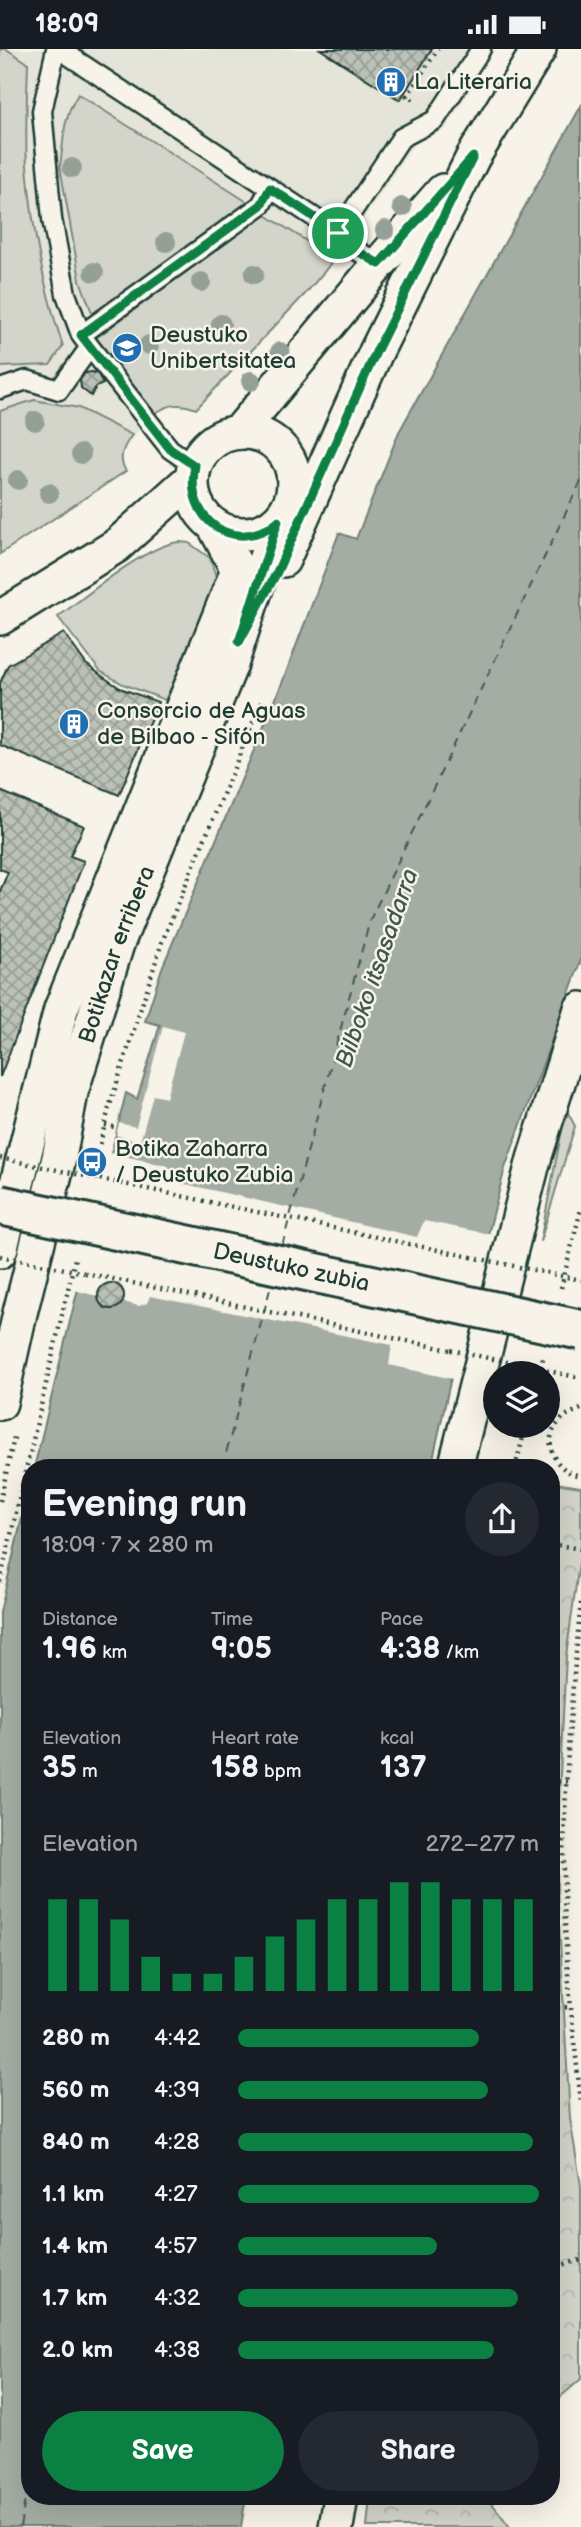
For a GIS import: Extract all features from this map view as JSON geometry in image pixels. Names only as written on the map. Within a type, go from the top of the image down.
[{"type":"main road","name":"Deustuko zubia","points":[[0,1205],[581,1330]]},
{"type":"street","points":[[239,642],[277,572],[376,352],[473,157],[539,49]]},
{"type":"street","points":[[239,432],[379,264],[473,157]]},
{"type":"street","points":[[0,618],[116,545],[193,472],[202,453],[212,443],[239,432],[254,433],[269,439],[281,449],[290,462],[294,477],[293,493],[288,508],[268,529],[248,535],[231,533],[215,527],[197,506],[193,472]]},
{"type":"street","name":"Botikazar erribera","points":[[0,1403],[59,1158],[71,1092],[117,944],[239,642],[278,521]]},
{"type":"street","name":"Botikazar erribera","points":[[0,1254],[61,1009],[238,570],[215,527]]},
{"type":"street","points":[[457,1459],[534,1159],[581,1009]]},
{"type":"street","points":[[336,2527],[340,2505]]},
{"type":"lane","points":[[193,472],[170,449],[86,341],[66,294],[51,219],[42,111],[57,49],[338,233],[346,244],[379,264]]},
{"type":"lane","points":[[338,233],[401,138],[435,120],[481,49]]},
{"type":"lane","points":[[0,389],[27,380],[59,390],[86,341],[261,205],[270,188]]},
{"type":"path","points":[[416,102],[407,96],[425,64],[438,49]]},
{"type":"path","points":[[99,1151],[162,942],[263,698]]},
{"type":"path","points":[[105,1125],[118,1128]]},
{"type":"path","points":[[0,1158],[581,1280]]},
{"type":"path","points":[[93,1178],[96,1165]]},
{"type":"path","points":[[0,1254],[581,1378]]},
{"type":"path","points":[[28,1459],[75,1258]]},
{"type":"path","points":[[556,1459],[551,1444],[555,1427],[569,1414],[581,1409]]},
{"type":"path","points":[[517,1459],[523,1438]]},
{"type":"path","points":[[560,1465],[570,1474],[581,1476]]},
{"type":"path","points":[[0,1582],[21,1491]]},
{"type":"path","points":[[560,1546],[581,1549]]},
{"type":"path","points":[[581,1603],[567,1782],[564,1889],[570,2007],[581,2102]]},
{"type":"path","points":[[560,1782],[567,1782]]},
{"type":"path","points":[[560,2008],[570,2007]]},
{"type":"path","points":[[560,2266],[581,2260]]},
{"type":"shaded area","name":"Deustuko Unibertsitatea","points":[[0,49],[494,49],[446,129],[414,144],[339,255],[196,409],[182,403],[167,405],[154,414],[123,448],[121,464],[126,471],[0,554]]},
{"type":"green space","points":[[0,49],[6,49],[28,63],[26,153],[32,212],[44,279],[63,346],[50,365],[0,367]]},
{"type":"green space","points":[[78,94],[249,203],[95,321],[80,280],[60,167],[65,126]]},
{"type":"green space","points":[[264,214],[335,259],[196,409],[174,405],[154,414],[96,338]]},
{"type":"green space","points":[[34,400],[79,408],[132,435],[122,457],[126,471],[0,554],[0,411]]},
{"type":"green space","points":[[189,543],[210,558],[217,580],[192,647],[165,700],[123,684],[100,671],[58,617],[134,561],[166,545]]},
{"type":"green space","points":[[566,1109],[575,1126],[540,1242]]},
{"type":"green space","points":[[560,1484],[581,1487],[581,1549],[566,1656],[560,1774]]},
{"type":"green space","points":[[560,1941],[570,2119],[581,2186],[581,2379],[560,2397]]},
{"type":"green space","points":[[369,2505],[493,2505],[510,2527],[367,2527]]},
{"type":"water","name":"Bilboko itsasadarra","points":[[581,106],[581,960],[505,1168],[433,1459],[36,1459],[126,1093],[137,1099],[160,1025],[145,1021],[162,968],[279,691],[339,533],[356,539],[399,432]]},
{"type":"water","points":[[21,1522],[21,2505],[245,2505],[241,2527],[0,2527],[0,1612]]},
{"type":"pier","points":[[163,1026],[184,1032],[166,1098],[153,1095],[140,1142],[116,1135],[119,1123],[136,1127]]},
{"type":"pier","points":[[111,1153],[168,1166],[174,1173],[172,1181],[417,1237],[424,1221],[489,1234],[490,1242],[455,1377],[453,1379],[389,1365],[392,1345],[150,1296],[147,1303],[139,1306],[123,1302],[116,1308],[101,1305],[97,1296],[74,1290],[106,1160]]},
{"type":"building","name":"La Literaria","points":[[320,49],[432,49],[400,100]]},
{"type":"building","points":[[85,373],[98,374],[103,384],[96,387],[91,396],[81,388],[80,380]]},
{"type":"building","name":"Consorcio de Aguas de Bilbao - Sifón","points":[[64,633],[86,664],[102,676],[120,688],[158,702],[119,795],[0,745],[0,683],[8,665]]},
{"type":"building","points":[[0,791],[84,826],[70,856],[84,861],[0,1077],[0,891],[8,872],[0,869]]},
{"type":"building","points":[[111,1283],[120,1287],[124,1296],[120,1305],[111,1309],[102,1305],[98,1296],[102,1287]]},
{"type":"ferry route","points":[[282,1246],[370,920],[581,481]]},
{"type":"ferry route","points":[[224,1459],[272,1282]]},
{"type":"ferry route","points":[[20,2527],[24,2505]]},
{"type":"place","name":"La Literaria","points":[[391,82]]},
{"type":"place","name":"Deustuko Unibertsitatea","points":[[127,348]]},
{"type":"place","name":"Consorcio de Aguas de Bilbao - Sifón","points":[[74,724]]},
{"type":"place","name":"Botika Zaharra / Deustuko Zubia","points":[[92,1162]]},
{"type":"route","points":[[473,157],[376,352],[277,572],[239,642],[278,521],[268,529],[248,535],[215,527],[205,518],[193,493],[192,478],[195,466],[170,449],[81,335],[261,205],[270,188],[338,233],[346,244],[379,264],[473,157]]}]
